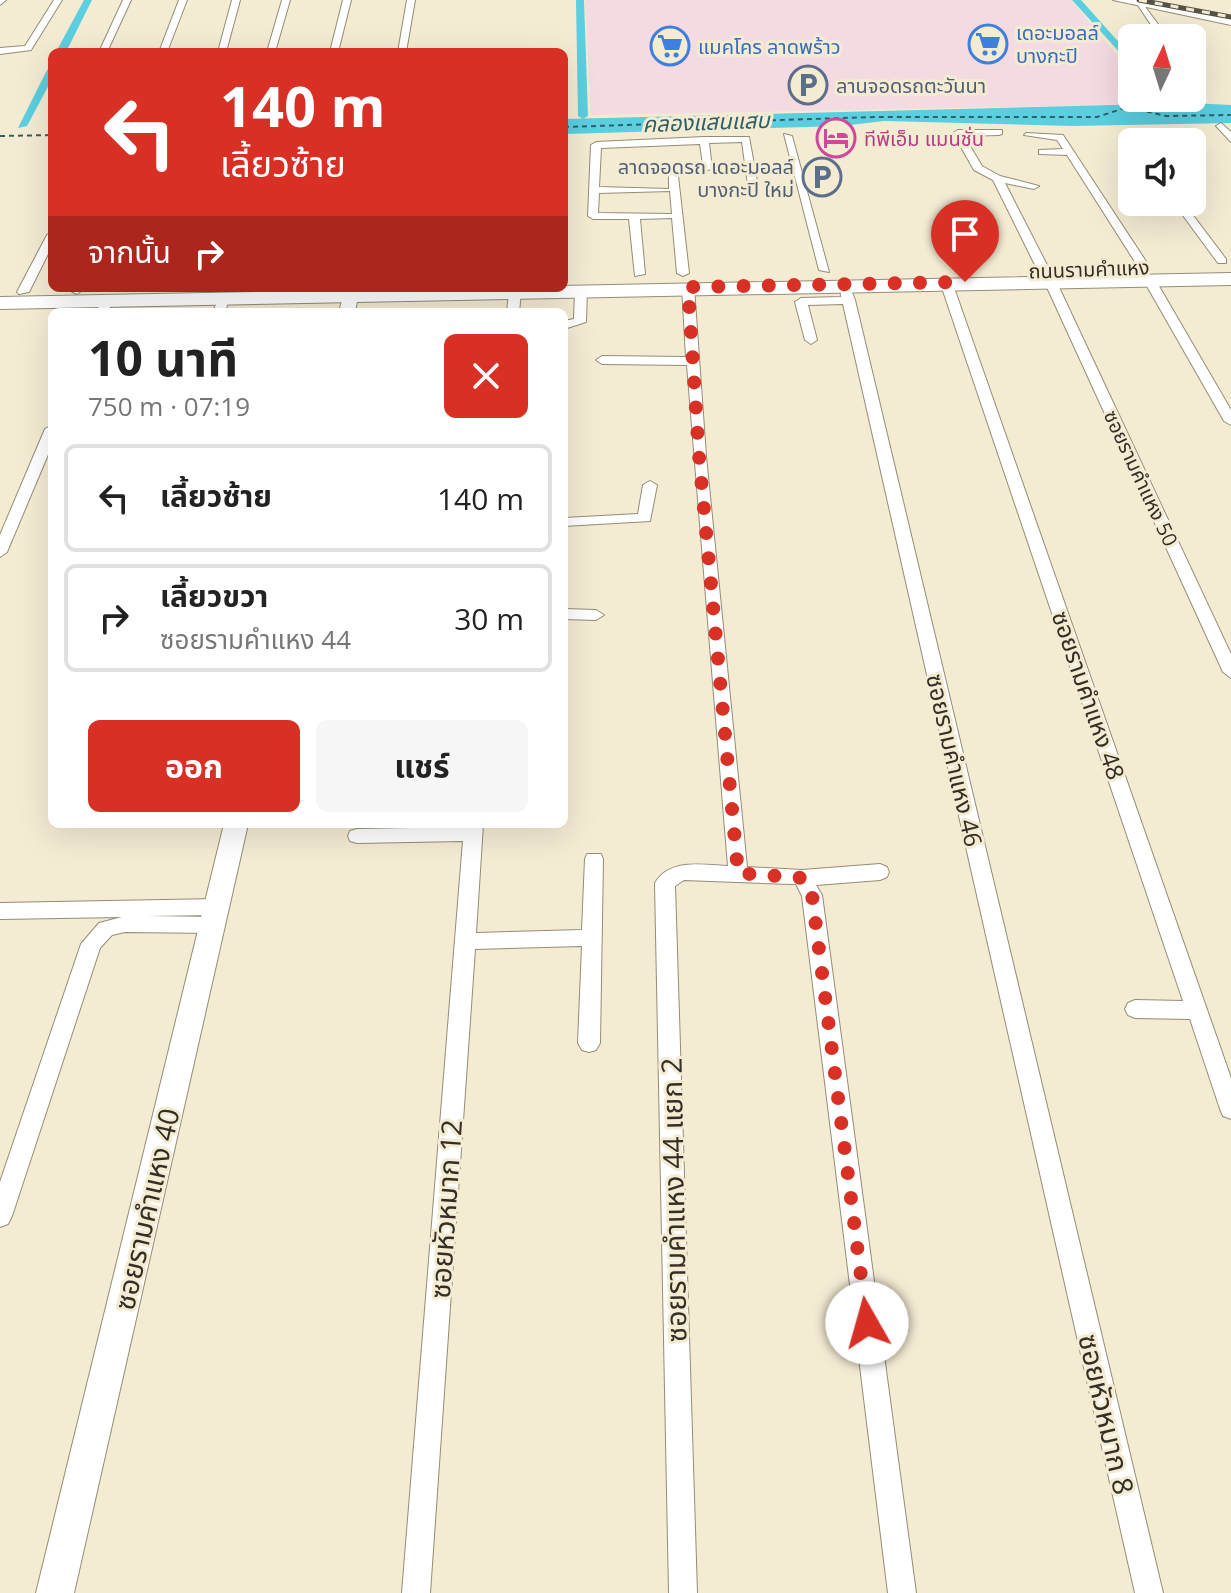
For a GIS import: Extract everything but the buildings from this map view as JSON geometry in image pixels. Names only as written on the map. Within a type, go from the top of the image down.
[{"type":"main road","points":[[1120,0],[1231,17]]},
{"type":"main road","points":[[1164,0],[1231,17]]},
{"type":"main road","name":"ถนนรามคำแหง","points":[[568,276],[639,274],[680,280],[846,292],[1141,263],[1229,265]]},
{"type":"main road","name":"ถนนรามคำแหง","points":[[680,280],[1229,265]]},
{"type":"main road","name":"ถนนรามคำแหง","points":[[956,282],[1229,265]]},
{"type":"main road","name":"ถนนรามคำแหง","points":[[573,286],[825,270],[1046,274],[1150,281],[1231,279]]},
{"type":"main road","name":"ถนนรามคำแหง","points":[[0,292],[48,291]]},
{"type":"main road","name":"ถนนรามคำแหง","points":[[107,292],[349,304],[514,302],[551,292]]},
{"type":"main road","name":"ถนนรามคำแหง","points":[[0,303],[104,306],[223,300]]},
{"type":"street","points":[[0,51],[28,48],[58,0]]},
{"type":"street","points":[[105,48],[127,0]]},
{"type":"street","points":[[165,48],[183,0]]},
{"type":"street","points":[[223,48],[236,0]]},
{"type":"street","points":[[272,48],[286,0]]},
{"type":"street","points":[[335,48],[347,0]]},
{"type":"street","points":[[403,48],[411,0]]},
{"type":"street","points":[[1140,1],[1155,24]]},
{"type":"street","points":[[1221,126],[1231,139]]},
{"type":"street","points":[[999,132],[958,133],[978,168],[997,178],[1034,186]]},
{"type":"street","points":[[668,216],[592,221],[596,145],[746,135],[754,192]]},
{"type":"street","points":[[1029,135],[1058,135],[1141,263]]},
{"type":"street","points":[[787,136],[825,270]]},
{"type":"street","points":[[704,140],[708,167],[673,174],[680,280],[693,361],[738,873],[802,878],[880,872]]},
{"type":"street","points":[[1043,152],[1071,152]]},
{"type":"street","name":"ซอยรามคำแหง 50","points":[[997,178],[1046,274],[1231,672]]},
{"type":"street","points":[[593,190],[665,190]]},
{"type":"street","points":[[634,216],[639,274]]},
{"type":"street","points":[[1189,216],[1229,265]]},
{"type":"street","points":[[23,292],[48,243]]},
{"type":"street","points":[[1150,281],[1231,421]]},
{"type":"street","name":"ซอยรามคำแหง 48","points":[[956,282],[1231,1109]]},
{"type":"street","points":[[568,324],[580,322],[573,286]]},
{"type":"street","points":[[811,340],[801,302],[846,292]]},
{"type":"street","name":"ซอยรามคำแหง 46","points":[[846,292],[1066,1235]]},
{"type":"street","points":[[602,360],[693,361]]},
{"type":"street","points":[[0,552],[48,438]]},
{"type":"street","points":[[568,522],[645,518],[650,485]]},
{"type":"street","points":[[568,614],[596,615]]},
{"type":"street","name":"ซอยรามคำแหง 40","points":[[55,1593],[235,828]]},
{"type":"street","points":[[357,836],[474,829]]},
{"type":"street","name":"ซอยหัวหมาก 12","points":[[416,1593],[474,829]]},
{"type":"street","points":[[589,1043],[594,859]]},
{"type":"street","name":"ซอยรามคำแหง 44 แยก 2","points":[[683,1593],[665,883],[681,872],[738,873]]},
{"type":"street","points":[[802,878],[812,895],[902,1593]]},
{"type":"street","points":[[0,911],[216,916]]},
{"type":"street","points":[[0,1216],[91,944],[106,929],[125,924],[216,916]]},
{"type":"street","points":[[466,941],[592,938]]},
{"type":"street","points":[[1135,1009],[1197,1010]]},
{"type":"street","name":"ซอยหัวหมาก 8","points":[[1066,1235],[1149,1593]]},
{"type":"shaded area","points":[[585,0],[1071,0],[1118,56],[1118,105],[591,115]]},
{"type":"water","name":"คลองแสนแสบ","points":[[1206,104],[1231,105],[1231,123],[1072,126],[884,121],[842,126],[568,134],[568,119],[1118,105],[1118,112],[1206,112]]},
{"type":"waterway","points":[[63,48],[88,0]]},
{"type":"waterway","points":[[580,0],[583,116]]},
{"type":"waterway","points":[[1076,0],[1118,47]]},
{"type":"waterway","points":[[22,126],[48,77]]},
{"type":"ferry route","points":[[568,127],[874,117],[1097,117],[1128,107],[1166,116],[1231,115]]},
{"type":"ferry route","points":[[0,136],[48,135]]},
{"type":"railway","points":[[1139,0],[1231,17]]},
{"type":"place","name":"เดอะมอลล์ บางกะปิ","points":[[988,44]]},
{"type":"place","name":"แมคโคร ลาดพร้าว","points":[[670,46]]},
{"type":"place","name":"ลานจอดรถตะวันนา","points":[[808,85]]},
{"type":"place","name":"ทีพีเอ็ม แมนชั่น","points":[[836,138]]},
{"type":"place","name":"ลาดจอดรถ เดอะมอลล์ บางกะปิ ใหม่","points":[[822,177]]},
{"type":"route","points":[[867,1323],[812,895],[802,878],[738,873],[699,456],[688,287],[965,282]]}]
